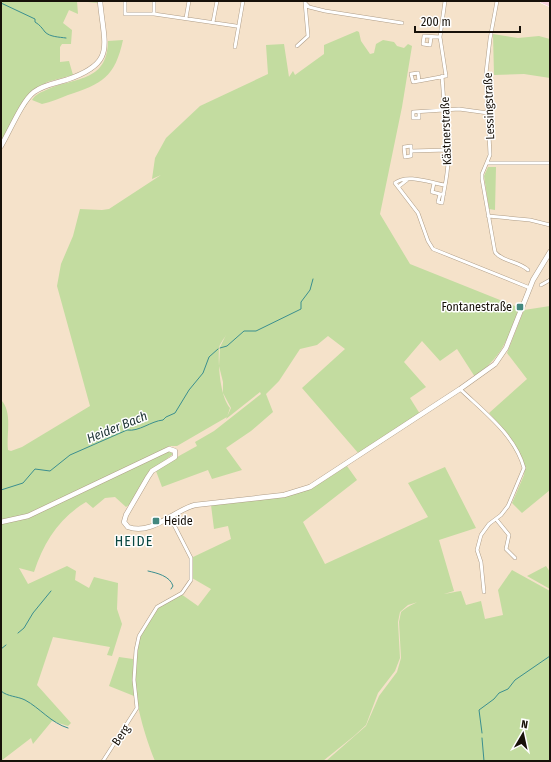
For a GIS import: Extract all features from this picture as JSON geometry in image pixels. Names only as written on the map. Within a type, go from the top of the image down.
[{"type":"main road","points":[[1,146],[30,96],[35,91],[83,74],[98,63],[104,48],[100,1]]},
{"type":"main road","points":[[543,1],[550,4]]},
{"type":"main road","points":[[1,522],[28,516],[166,450],[174,450],[176,454],[174,458],[152,471],[126,515],[126,525],[135,528],[146,527],[195,505],[284,495],[310,487],[485,373],[497,362],[506,348],[530,288],[550,252]]},
{"type":"street","points":[[125,1],[125,14],[154,14],[236,26]]},
{"type":"street","points":[[154,1],[154,14]]},
{"type":"street","points":[[186,18],[190,1]]},
{"type":"street","points":[[213,22],[217,1]]},
{"type":"street","points":[[235,46],[243,1]]},
{"type":"street","points":[[431,37],[440,37],[445,1]]},
{"type":"street","name":"Lessingstraße","points":[[497,1],[490,39],[486,74],[490,155],[482,174],[494,251],[497,255],[523,265],[528,270]]},
{"type":"street","points":[[305,2],[309,7],[321,10],[402,23]]},
{"type":"street","points":[[297,46],[308,36],[305,2]]},
{"type":"street","name":"Kästnerstraße","points":[[434,183],[432,192],[442,194],[448,168],[448,150],[446,110],[442,76],[446,76],[447,72],[440,37]]},
{"type":"street","points":[[419,81],[442,76]]},
{"type":"street","points":[[419,112],[459,109],[488,113]]},
{"type":"street","points":[[411,151],[448,150]]},
{"type":"street","points":[[487,163],[550,163]]},
{"type":"street","points":[[445,185],[415,179],[399,180],[395,183],[418,213],[428,241],[433,249],[530,288]]},
{"type":"street","points":[[488,216],[530,220],[550,225]]},
{"type":"street","points":[[541,285],[550,280]]},
{"type":"street","points":[[460,389],[495,422],[522,461],[523,473],[506,510],[488,524],[482,532],[477,549],[481,562],[484,592]]},
{"type":"street","name":"Berg","points":[[104,761],[137,708],[134,680],[136,650],[139,636],[157,607],[182,593],[191,580],[191,558],[170,517]]},
{"type":"street","points":[[496,519],[508,534],[509,537],[506,549],[515,558]]},
{"type":"green space","points":[[1,1],[77,1],[78,14],[69,10],[63,23],[72,30],[71,44],[62,44],[60,47],[60,62],[69,61],[73,75],[47,82],[35,91],[1,144]]},
{"type":"green space","points":[[77,1],[99,1],[99,3]]},
{"type":"green space","points":[[357,31],[359,32],[361,41],[370,54],[374,53],[376,44],[383,40],[394,42],[397,46],[404,48],[408,44],[412,46],[402,107],[380,214],[410,264],[520,308],[507,338],[498,354],[485,369],[475,377],[457,349],[440,361],[422,341],[404,362],[426,387],[410,398],[420,414],[359,454],[302,388],[345,349],[328,336],[317,345],[300,349],[279,381],[266,394],[273,412],[251,431],[226,448],[242,470],[212,479],[208,470],[162,487],[156,471],[197,446],[195,442],[214,431],[261,394],[260,392],[226,419],[227,417],[177,446],[169,446],[159,452],[169,451],[173,454],[149,473],[130,504],[126,507],[115,497],[105,498],[93,508],[86,502],[76,508],[60,523],[48,541],[34,572],[19,568],[28,584],[67,566],[76,571],[75,580],[89,588],[94,577],[118,583],[117,609],[122,624],[112,656],[107,655],[110,647],[53,637],[37,685],[71,723],[68,726],[52,721],[33,744],[31,738],[1,761],[1,400],[7,411],[8,450],[11,451],[22,447],[90,406],[57,286],[61,264],[73,236],[80,209],[109,209],[161,175],[152,179],[155,158],[166,138],[200,106],[268,74],[266,45],[284,44],[289,77],[293,71],[295,75],[324,54],[324,45]],"holes":[[[226,335],[220,347],[219,365],[219,347]],[[219,366],[223,382],[223,393],[220,380]],[[223,393],[231,408],[227,416],[230,408]]]},
{"type":"green space","points":[[493,34],[518,38],[539,36],[550,39],[550,78],[524,74],[494,75]]},
{"type":"green space","points":[[123,40],[116,63],[111,71],[98,83],[42,104],[32,100],[36,95],[55,86],[77,80],[95,72],[102,65],[106,55],[108,41]]},
{"type":"green space","points":[[488,167],[496,167],[495,210],[489,209],[484,176]]},
{"type":"green space","points":[[550,306],[550,490],[522,513],[512,503],[524,475],[525,467],[498,423],[489,413],[527,379],[507,353],[524,310]]},
{"type":"green space","points":[[347,466],[357,480],[303,522],[325,564],[428,517],[408,483],[445,467],[476,528],[439,540],[454,591],[408,605],[400,612],[398,622],[400,658],[395,671],[378,693],[366,725],[323,761],[155,761],[142,724],[138,704],[135,683],[135,663],[138,643],[145,625],[157,609],[162,605],[181,594],[198,606],[211,589],[192,578],[191,558],[231,539],[228,526],[214,529],[211,505],[274,498],[312,488]]},
{"type":"green space","points":[[546,566],[550,572],[550,589],[527,576]]},
{"type":"green space","points":[[512,570],[550,591],[550,761],[326,761],[366,726],[379,696],[397,672],[401,658],[399,622],[401,612],[407,607],[422,600],[461,591],[466,605],[481,601],[485,619],[503,615],[498,590]]},
{"type":"green space","points":[[119,657],[133,659],[134,696],[109,686]]},
{"type":"waterway","points":[[1,3],[35,19],[35,22],[40,25],[47,34],[66,38]]},
{"type":"waterway","name":"Heider Bach","points":[[220,348],[227,346],[244,331],[256,331],[301,309],[301,302],[310,290],[313,279]]},
{"type":"waterway","name":"Heider Bach","points":[[1,490],[23,483],[35,469],[50,471],[70,455],[127,430],[140,428],[163,420],[175,413],[189,390],[203,373],[209,357],[218,349]]},
{"type":"waterway","points":[[148,571],[166,577],[173,586],[171,589]]},
{"type":"waterway","points":[[18,633],[24,628],[33,613],[51,591]]},
{"type":"waterway","points":[[1,649],[6,645]]},
{"type":"waterway","points":[[482,733],[479,710],[494,699],[499,693],[508,689],[515,680],[550,656]]},
{"type":"waterway","points":[[1,691],[25,700],[56,723],[68,728]]},
{"type":"waterway","points":[[482,738],[484,761]]},
{"type":"place","name":"Fontanestraße","points":[[520,307]]},
{"type":"place","name":"Heide","points":[[156,521]]},
{"type":"district","name":"HEIDE","points":[[134,541]]}]
